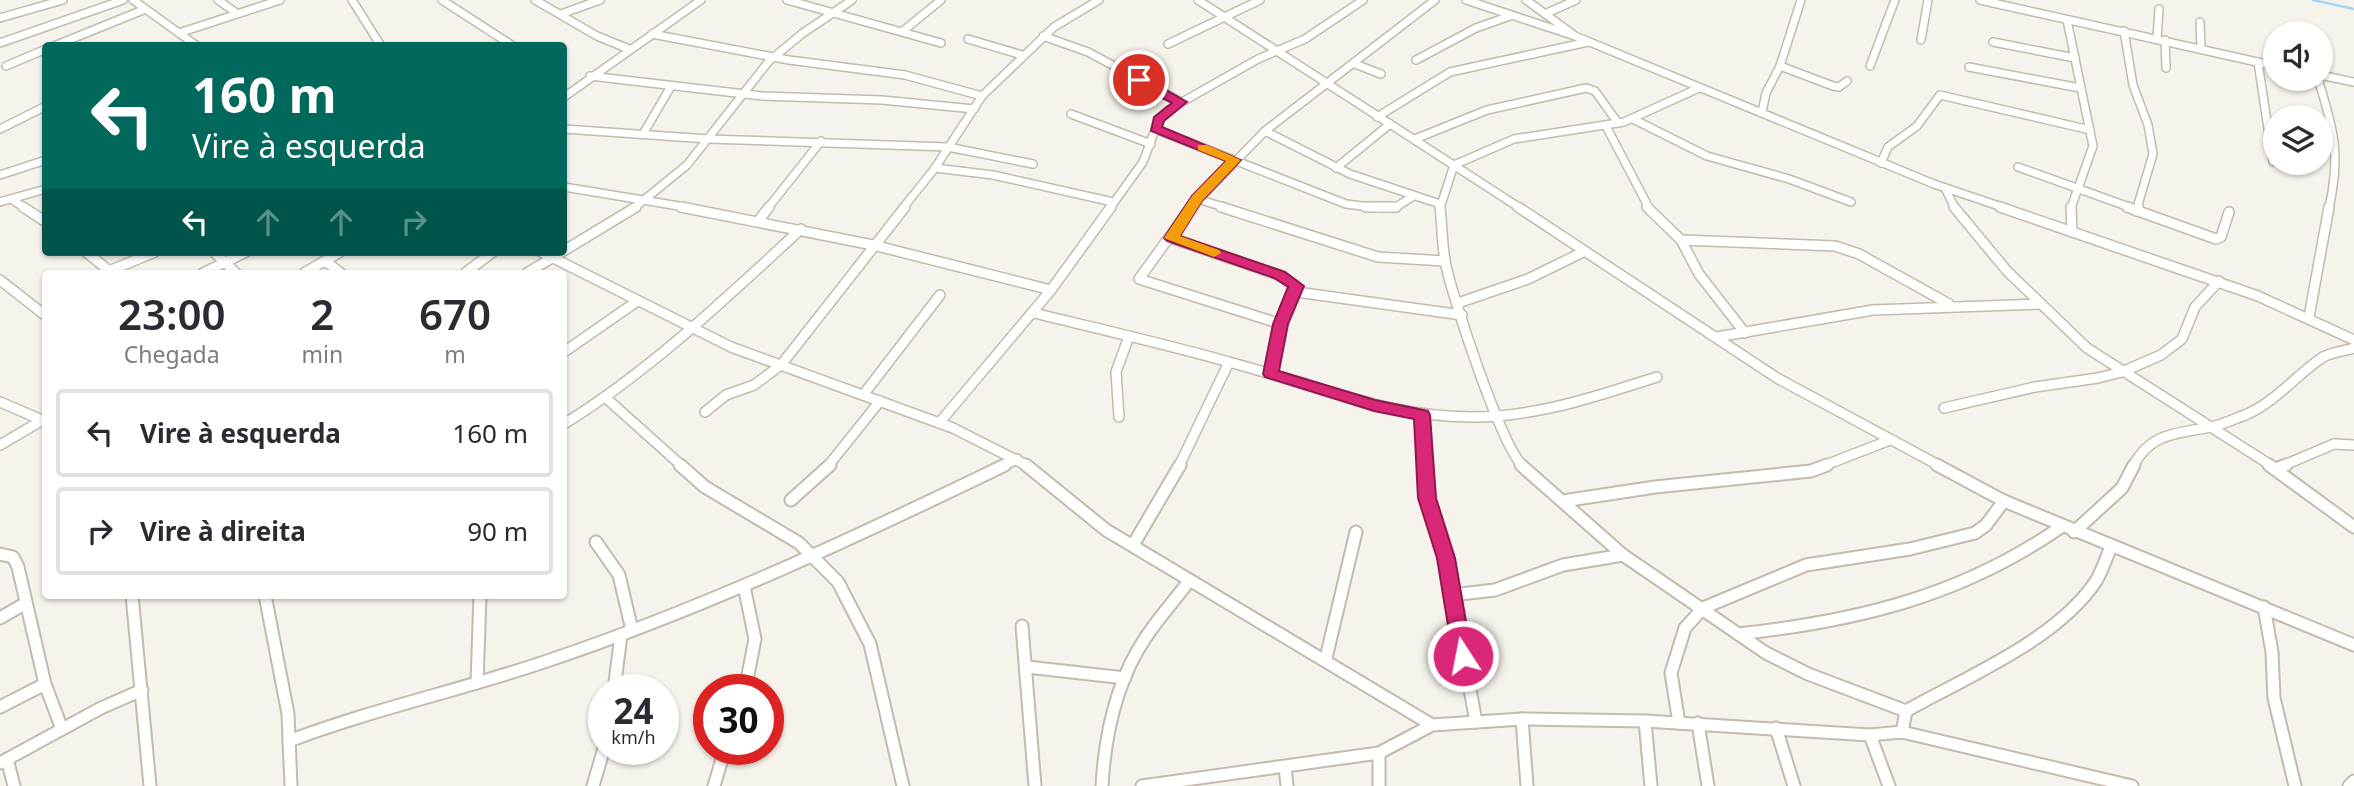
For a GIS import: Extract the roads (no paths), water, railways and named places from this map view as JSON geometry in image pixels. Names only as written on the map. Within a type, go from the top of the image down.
[{"type":"street","points":[[0,18],[63,0]]},
{"type":"street","points":[[0,43],[123,0]]},
{"type":"street","points":[[133,0],[143,10],[190,42]]},
{"type":"street","points":[[218,0],[235,12]]},
{"type":"street","points":[[179,33],[235,12],[280,0]]},
{"type":"street","points":[[352,0],[378,42]]},
{"type":"street","points":[[442,0],[507,42]]},
{"type":"street","points":[[535,0],[597,36],[629,49]]},
{"type":"street","points":[[561,14],[600,0]]},
{"type":"street","points":[[567,92],[701,0]]},
{"type":"street","points":[[787,0],[941,43]]},
{"type":"street","points":[[567,250],[688,164],[773,57],[793,38],[852,0]]},
{"type":"street","points":[[903,31],[941,0]]},
{"type":"street","points":[[705,412],[726,395],[754,385],[781,365],[935,168],[982,96],[1044,36],[1099,0]]},
{"type":"street","points":[[1198,0],[1325,85],[1415,139],[1777,378],[2004,501],[2061,527],[2163,564],[2354,645]]},
{"type":"street","points":[[1168,44],[1260,0]]},
{"type":"street","points":[[940,422],[1051,290],[1143,162],[1159,120],[1181,102],[1305,39],[1363,0]]},
{"type":"street","points":[[1281,324],[1143,282],[1140,276],[1171,238],[1197,199],[1234,160],[1265,131],[1435,0]]},
{"type":"street","points":[[1466,0],[1575,36],[1945,188],[2219,281],[2309,317],[2354,340]]},
{"type":"street","points":[[1526,0],[1575,36]]},
{"type":"street","points":[[1547,13],[1576,0]]},
{"type":"street","points":[[1762,112],[1766,93],[1780,66],[1801,0]]},
{"type":"street","points":[[1870,66],[1895,0]]},
{"type":"street","points":[[1921,40],[1928,0]]},
{"type":"street","points":[[1980,0],[2201,47],[2263,63]]},
{"type":"street","points":[[2159,9],[2166,68]]},
{"type":"street","points":[[64,42],[143,10]]},
{"type":"street","points":[[1416,61],[1476,29],[1510,16]]},
{"type":"street","points":[[2067,20],[2090,130],[2091,154],[2071,202],[2073,232]]},
{"type":"street","points":[[2200,22],[2201,47]]},
{"type":"street","points":[[2124,31],[2133,85],[2148,125],[2153,154],[2145,190],[2136,211]]},
{"type":"street","points":[[652,34],[773,57],[905,75],[982,96]]},
{"type":"street","points":[[1044,36],[1088,52],[1181,102]]},
{"type":"street","points":[[968,39],[1022,55]]},
{"type":"street","points":[[183,42],[187,40]]},
{"type":"street","points":[[1377,117],[1450,72],[1527,53],[1588,42]]},
{"type":"street","points":[[1993,42],[2075,58]]},
{"type":"street","points":[[6,66],[42,51]]},
{"type":"street","points":[[2258,62],[2264,105]]},
{"type":"street","points":[[1354,64],[1381,74]]},
{"type":"street","points":[[1780,66],[1833,86],[1839,87],[1847,81]]},
{"type":"street","points":[[1969,67],[2080,88]]},
{"type":"street","points":[[590,76],[670,88],[882,100],[974,109]]},
{"type":"street","points":[[2333,79],[2354,82]]},
{"type":"street","points":[[643,134],[670,88]]},
{"type":"street","points":[[1415,139],[1487,110],[1586,88],[1595,91],[1618,123]]},
{"type":"street","points":[[1699,89],[1633,119],[1606,126],[1514,139],[1454,165],[1440,204],[1445,261],[1496,416],[1508,446],[1519,463],[1538,483],[1563,501],[1623,555],[1738,634],[1808,674],[1906,711],[2037,637],[2096,582],[2110,547]]},
{"type":"street","points":[[2309,317],[2318,256],[2337,172],[2332,125],[2323,91]]},
{"type":"street","points":[[1881,163],[1888,147],[1917,126],[1940,95],[2090,130]]},
{"type":"street","points":[[0,129],[42,108]]},
{"type":"street","points":[[34,112],[42,115]]},
{"type":"street","points":[[1071,114],[1151,144]]},
{"type":"street","points":[[1633,119],[1707,156],[1789,179],[1851,202]]},
{"type":"street","points":[[1336,168],[1390,124]]},
{"type":"street","points":[[1606,126],[1648,208],[1681,240],[1699,274],[1745,333]]},
{"type":"street","points":[[567,129],[708,139],[948,147],[1033,164]]},
{"type":"street","points":[[1155,129],[1346,204],[1382,209],[1396,207],[1412,197]]},
{"type":"street","points":[[1265,131],[1336,168],[1412,197],[1440,204]]},
{"type":"street","points":[[760,220],[821,141]]},
{"type":"street","points":[[0,174],[42,161]]},
{"type":"street","points":[[2018,167],[2216,239],[2221,237],[2229,212]]},
{"type":"street","points":[[935,168],[993,175],[1113,202]]},
{"type":"street","points":[[567,187],[760,220],[873,245],[1051,290]]},
{"type":"street","points":[[1945,188],[1954,211],[2067,331],[2122,372],[2276,469],[2354,527]]},
{"type":"street","points":[[0,202],[42,190]]},
{"type":"street","points":[[11,199],[42,219]]},
{"type":"street","points":[[1197,199],[1378,257],[1445,261]]},
{"type":"street","points":[[567,422],[606,397],[761,268],[801,229]]},
{"type":"street","points":[[1171,238],[1279,275],[1292,281],[1297,292]]},
{"type":"street","points":[[1681,240],[1816,244],[1842,248],[1951,305]]},
{"type":"street","points":[[1458,303],[1528,279],[1583,252]]},
{"type":"street","points":[[91,256],[108,270]]},
{"type":"street","points":[[115,270],[146,256]]},
{"type":"street","points":[[217,256],[232,270]]},
{"type":"street","points":[[210,270],[238,256]]},
{"type":"street","points":[[309,270],[333,256]]},
{"type":"street","points":[[469,270],[488,256]]},
{"type":"street","points":[[549,256],[636,302],[781,365],[940,422],[1017,459],[1092,521],[1189,581],[1326,658],[1432,725]]},
{"type":"street","points":[[532,270],[557,256]]},
{"type":"street","points":[[325,261],[337,270]]},
{"type":"street","points":[[0,280],[42,313]]},
{"type":"street","points":[[1944,408],[2122,372],[2176,346],[2182,339],[2195,307],[2219,281]]},
{"type":"street","points":[[1297,292],[1462,314]]},
{"type":"street","points":[[1270,374],[1281,324],[1297,292]]},
{"type":"street","points":[[863,395],[940,295]]},
{"type":"street","points":[[567,350],[636,302]]},
{"type":"street","points":[[1717,337],[1873,310],[1951,305],[2041,304]]},
{"type":"street","points":[[1034,313],[1128,339],[1230,362],[1374,405],[1422,415],[1496,416],[1586,402],[1657,377]]},
{"type":"street","points":[[1119,417],[1116,372],[1128,339]]},
{"type":"street","points":[[2074,532],[2122,488],[2139,455],[2157,440],[2172,432],[2212,427],[2265,405],[2325,356],[2354,348]]},
{"type":"street","points":[[1133,545],[1187,453],[1230,362]]},
{"type":"street","points":[[606,397],[705,487],[799,543],[838,582],[870,644],[903,786]]},
{"type":"street","points":[[791,500],[834,461],[880,401]]},
{"type":"street","points":[[0,402],[42,418]]},
{"type":"street","points":[[1422,415],[1427,498],[1446,558],[1476,722]]},
{"type":"street","points":[[0,445],[42,420]]},
{"type":"street","points":[[1563,501],[1655,487],[1698,485],[1811,471],[1890,440]]},
{"type":"street","points":[[2276,469],[2334,444],[2354,445]]},
{"type":"street","points":[[289,741],[394,704],[477,683],[626,632],[744,586],[1017,459]]},
{"type":"street","points":[[1679,723],[1671,673],[1685,628],[1703,608],[1806,565],[1910,549],[1975,533],[1986,525],[2004,501]]},
{"type":"street","points":[[1738,634],[1804,626],[1904,603],[2001,566],[2033,549],[2061,527]]},
{"type":"street","points":[[1326,658],[1356,532]]},
{"type":"street","points":[[596,542],[619,575],[626,632],[617,674]]},
{"type":"street","points":[[0,554],[13,557],[45,684],[62,729]]},
{"type":"street","points":[[1452,596],[1495,590],[1563,565],[1623,555]]},
{"type":"street","points":[[1101,786],[1103,746],[1125,678],[1140,645],[1169,612],[1189,581]]},
{"type":"street","points":[[744,586],[755,639],[748,674]]},
{"type":"street","points":[[132,599],[150,786]]},
{"type":"street","points":[[266,599],[274,628],[293,760],[291,786]]},
{"type":"street","points":[[477,683],[480,599]]},
{"type":"street","points":[[0,618],[26,603]]},
{"type":"street","points":[[2264,607],[2272,652],[2274,698],[2284,750],[2295,786]]},
{"type":"street","points":[[1022,626],[1035,786]]},
{"type":"street","points":[[1027,667],[1125,678]]},
{"type":"street","points":[[0,707],[45,684]]},
{"type":"street","points":[[13,786],[3,761],[142,690]]},
{"type":"street","points":[[1902,732],[1906,711]]},
{"type":"street","points":[[1522,719],[1527,786]]},
{"type":"street","points":[[1142,786],[1380,753],[1432,725],[1522,719],[1699,723],[1870,735],[1902,732],[2093,782],[2132,786]]},
{"type":"street","points":[[1645,721],[1651,786]]},
{"type":"street","points":[[1699,723],[1708,786]]},
{"type":"street","points":[[1776,728],[1794,786]]},
{"type":"street","points":[[1870,735],[1889,786]]},
{"type":"street","points":[[1379,786],[1380,753]]},
{"type":"street","points":[[593,786],[599,765]]},
{"type":"street","points":[[714,786],[720,765]]},
{"type":"street","points":[[1285,767],[1287,786]]},
{"type":"street","points":[[2349,786],[2354,781]]},
{"type":"waterway","points":[[2313,0],[2354,9]]}]
